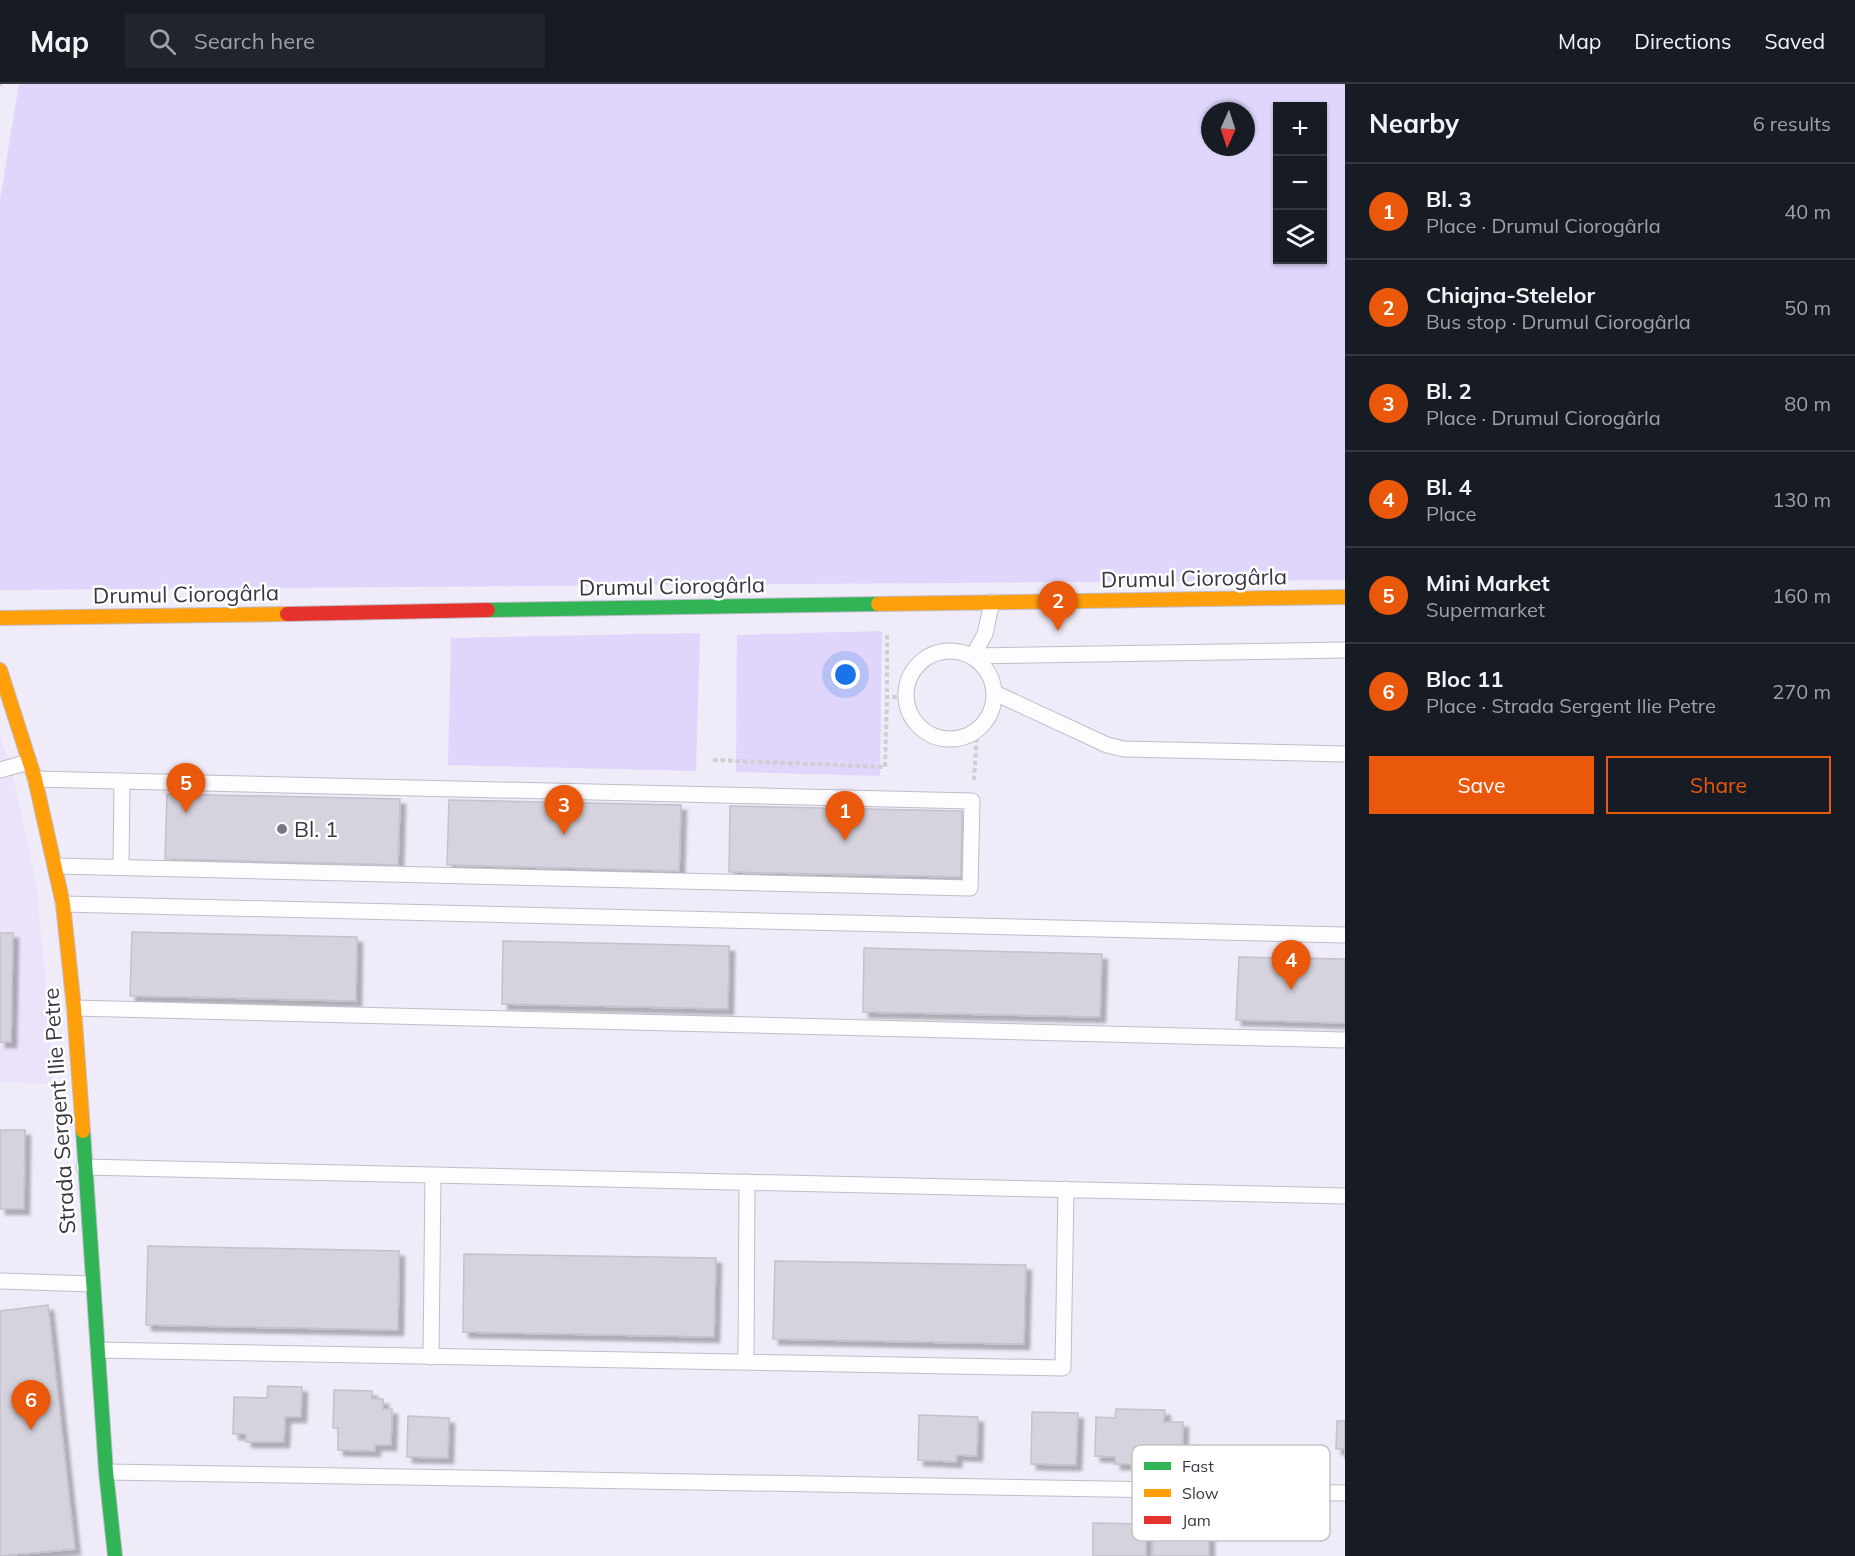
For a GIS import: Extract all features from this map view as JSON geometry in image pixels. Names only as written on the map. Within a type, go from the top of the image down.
[{"type":"street","name":"Drumul Ciorogârla","points":[[0,618],[1345,597]]},
{"type":"street","name":"Strada Sergent Ilie Petre","points":[[0,670],[35,779],[63,904],[74,1008],[106,1472],[115,1556]]},
{"type":"lane","points":[[973,656],[985,634],[992,602]]},
{"type":"lane","points":[[973,656],[989,672],[995,693],[993,707],[987,720],[976,731],[963,737],[949,739],[934,736],[922,729],[912,717],[907,697],[906,689],[910,675],[919,663],[931,655],[945,651],[959,651],[973,656],[1345,650]]},
{"type":"lane","points":[[995,693],[1107,745],[1124,749],[1345,754]]},
{"type":"lane","points":[[0,770],[29,762]]},
{"type":"lane","points":[[35,779],[972,801],[970,888],[56,866]]},
{"type":"lane","points":[[122,781],[122,867]]},
{"type":"lane","points":[[63,904],[1345,935]]},
{"type":"lane","points":[[74,1008],[1345,1040]]},
{"type":"lane","points":[[84,1167],[1345,1196]]},
{"type":"lane","points":[[431,1357],[433,1175]]},
{"type":"lane","points":[[746,1362],[747,1182]]},
{"type":"lane","points":[[98,1350],[1063,1368],[1066,1189]]},
{"type":"lane","points":[[0,1281],[93,1284]]},
{"type":"lane","points":[[106,1472],[1132,1489]]},
{"type":"lane","points":[[1330,1493],[1345,1493]]},
{"type":"path","points":[[713,760],[885,768],[887,604]]},
{"type":"path","points":[[887,697],[907,697]]},
{"type":"path","points":[[972,801],[976,731]]},
{"type":"shaded area","points":[[19,84],[1345,84],[1345,580],[0,590],[0,200]]},
{"type":"shaded area","points":[[882,631],[880,776],[736,772],[737,635]]},
{"type":"shaded area","points":[[700,633],[696,771],[448,765],[451,638]]},
{"type":"shaded area","points":[[0,738],[11,766],[36,883],[51,1036],[53,1084],[0,1082]]},
{"type":"building","name":"Bl. 1","points":[[167,794],[400,799],[398,865],[165,859]]},
{"type":"building","points":[[449,800],[681,805],[679,871],[447,865]]},
{"type":"building","points":[[730,806],[962,811],[961,877],[729,872]]},
{"type":"building","points":[[132,932],[357,937],[356,1001],[130,996]]},
{"type":"building","points":[[0,933],[13,933],[11,1042],[0,1042]]},
{"type":"building","points":[[503,941],[729,946],[728,1009],[502,1004]]},
{"type":"building","points":[[864,948],[1102,954],[1100,1017],[863,1012]]},
{"type":"building","points":[[1239,957],[1345,959],[1345,1023],[1236,1020]]},
{"type":"building","points":[[0,1130],[25,1130],[24,1209],[0,1209]]},
{"type":"building","points":[[148,1246],[399,1251],[398,1330],[146,1325]]},
{"type":"building","points":[[464,1254],[716,1258],[714,1337],[463,1332]]},
{"type":"building","points":[[775,1261],[1026,1265],[1024,1344],[773,1339]]},
{"type":"building","points":[[48,1305],[75,1549],[0,1556],[0,1311]]},
{"type":"building","points":[[268,1386],[302,1387],[301,1417],[285,1417],[284,1442],[246,1442],[246,1434],[233,1434],[234,1397],[267,1398]]},
{"type":"building","points":[[334,1390],[372,1391],[372,1399],[383,1399],[383,1409],[392,1409],[391,1445],[375,1445],[375,1451],[338,1450],[338,1428],[333,1428]]},
{"type":"building","points":[[1116,1409],[1165,1410],[1164,1422],[1183,1422],[1182,1445],[1132,1445],[1132,1464],[1115,1464],[1115,1457],[1095,1456],[1096,1417],[1115,1418]]},
{"type":"building","points":[[1032,1412],[1078,1413],[1076,1465],[1031,1464]]},
{"type":"building","points":[[919,1415],[978,1417],[977,1456],[957,1455],[956,1462],[918,1460]]},
{"type":"building","points":[[408,1416],[449,1418],[448,1458],[407,1457]]},
{"type":"building","points":[[1337,1421],[1345,1421],[1345,1449],[1336,1449]]},
{"type":"building","points":[[1093,1523],[1132,1524],[1132,1541],[1146,1541],[1146,1556],[1093,1556]]},
{"type":"building","points":[[1153,1541],[1209,1541],[1209,1556],[1153,1556]]},
{"type":"traffic: fast","points":[[488,610],[878,604]]},
{"type":"traffic: fast","points":[[83,1131],[106,1472],[115,1556]]},
{"type":"traffic: slow","points":[[878,604],[1345,597]]},
{"type":"traffic: slow","points":[[0,618],[287,614]]},
{"type":"traffic: slow","points":[[0,670],[35,779],[63,904],[74,1008],[83,1131]]},
{"type":"traffic: jam","points":[[287,614],[488,610]]},
{"type":"place","name":"Chiajna-Stelelor","points":[[1058,631]]},
{"type":"place","name":"Mini Market","points":[[186,813]]},
{"type":"place","name":"Bl. 1","points":[[282,829]]},
{"type":"place","name":"Bl. 2","points":[[564,835]]},
{"type":"place","name":"Bl. 3","points":[[845,841]]},
{"type":"place","name":"Bl. 4","points":[[1291,990]]},
{"type":"place","name":"Bloc 11","points":[[31,1430]]}]
